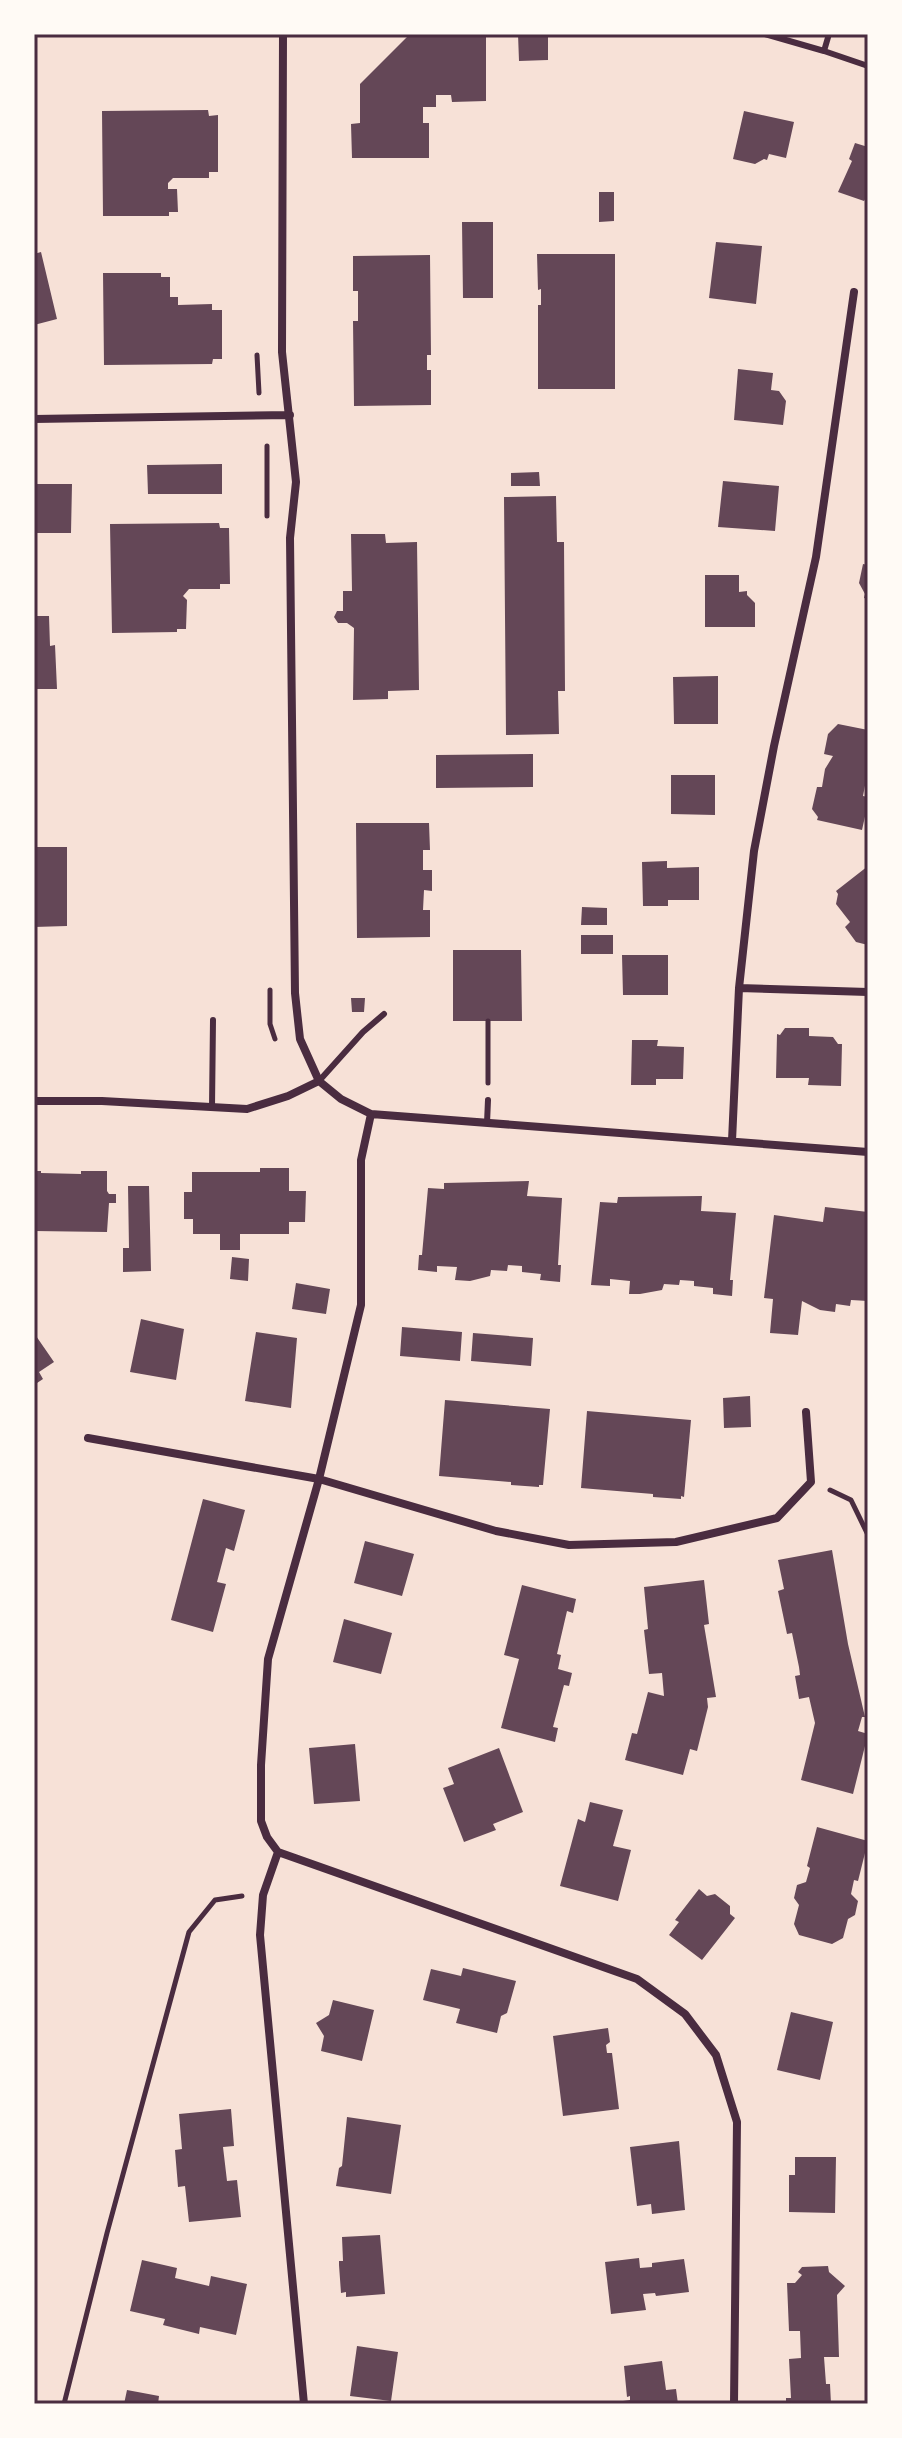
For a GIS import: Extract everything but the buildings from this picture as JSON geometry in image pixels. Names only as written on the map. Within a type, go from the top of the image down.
[{"type":"street","points":[[283,34],[282,352],[296,482],[290,538],[295,993],[300,1039],[319,1081],[341,1099],[371,1114],[868,1152]]},
{"type":"street","points":[[732,1141],[739,988],[754,851],[816,557],[854,292]]},
{"type":"street","points":[[34,419],[290,415]]},
{"type":"street","points":[[739,988],[868,992]]},
{"type":"street","points":[[34,1101],[102,1101],[247,1109],[288,1096],[319,1081]]},
{"type":"street","points":[[371,1114],[361,1160],[361,1305],[319,1479],[268,1659],[261,1765],[261,1821],[267,1837],[278,1852],[637,1979],[685,2014],[716,2055],[737,2122],[734,2404]]},
{"type":"street","points":[[88,1438],[319,1479],[496,1531],[569,1545],[676,1542],[777,1518],[811,1482],[806,1412]]},
{"type":"street","points":[[278,1852],[263,1895],[260,1935],[304,2404]]},
{"type":"lane","points":[[765,34],[868,66]]},
{"type":"lane","points":[[824,51],[829,34]]},
{"type":"lane","points":[[319,1081],[363,1032],[384,1014]]},
{"type":"lane","points":[[212,1107],[213,1020]]},
{"type":"lane","points":[[487,1123],[488,1100]]},
{"type":"path","points":[[488,1021],[488,1100]]},
{"type":"path","points":[[811,1482],[851,1500],[868,1535]]},
{"type":"path","points":[[64,2404],[189,1932],[215,1900],[263,1895]]}]
